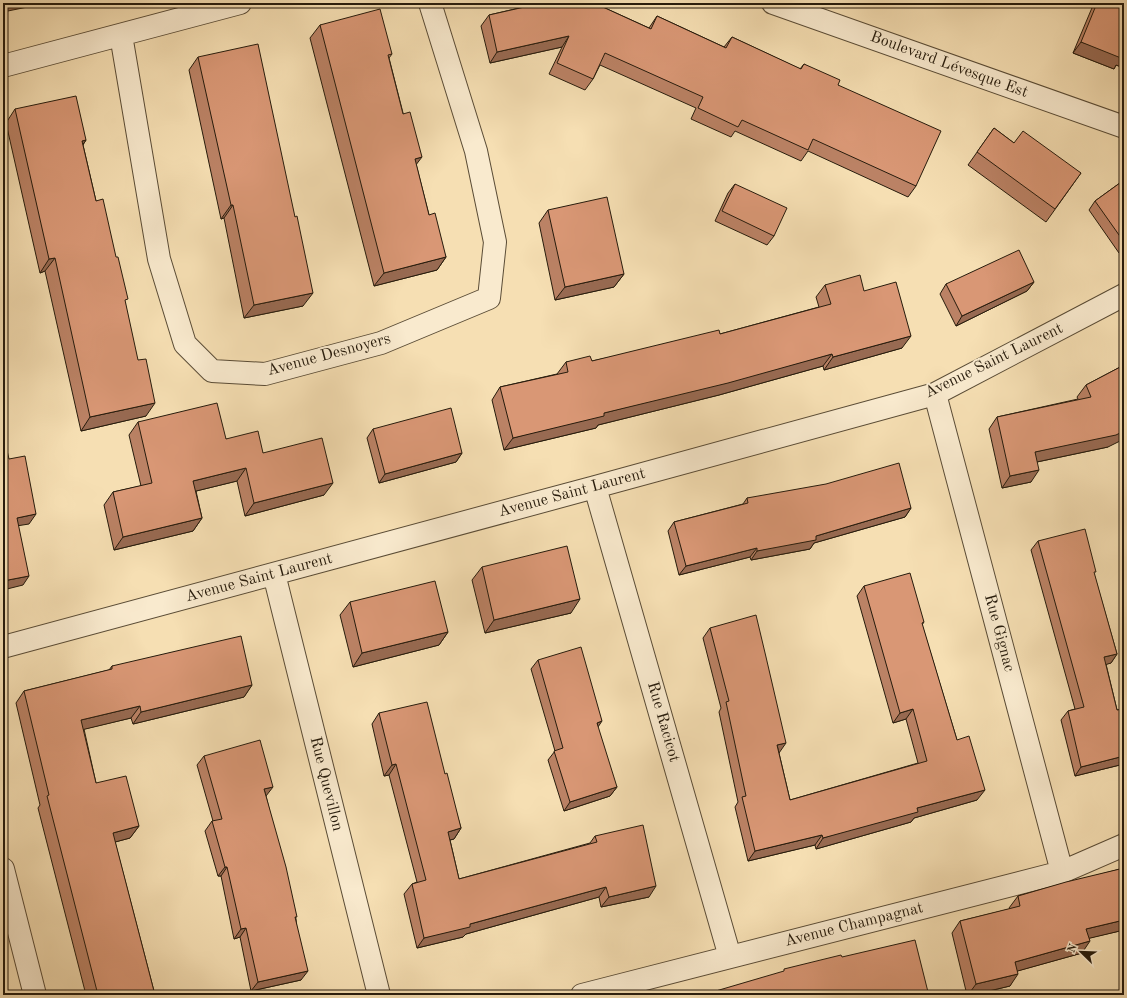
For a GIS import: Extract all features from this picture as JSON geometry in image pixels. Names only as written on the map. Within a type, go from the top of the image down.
[{"type":"street","points":[[3,66],[240,3]]},
{"type":"street","name":"Avenue Desnoyers","points":[[121,35],[159,259],[185,344],[212,371],[265,374],[381,343],[489,298],[494,242],[492,227],[476,151],[430,3]]},
{"type":"street","name":"Boulevard Lévesque Est","points":[[773,3],[1124,127]]},
{"type":"street","name":"Avenue Saint Laurent","points":[[3,647],[935,394],[1124,295]]},
{"type":"street","name":"Rue Gignac","points":[[935,394],[1062,872]]},
{"type":"street","name":"Rue Racicot","points":[[595,487],[730,957]]},
{"type":"street","name":"Rue Quevillon","points":[[274,574],[379,995]]},
{"type":"street","name":"Avenue Champagnat","points":[[582,995],[1062,872],[1124,845]]},
{"type":"street","points":[[3,869],[35,995]]},
{"type":"building","points":[[528,3],[594,3],[651,29],[657,16],[726,48],[732,37],[801,69],[804,64],[840,80],[838,85],[941,131],[916,186],[813,139],[808,150],[742,120],[738,127],[698,108],[703,97],[605,53],[593,79],[557,63],[569,36],[497,52],[489,15],[529,6]]},
{"type":"building","points":[[1097,3],[1124,3],[1124,55],[1123,54],[1121,58],[1081,42]]},
{"type":"building","points":[[380,9],[392,54],[388,55],[403,114],[410,112],[422,157],[415,159],[429,215],[435,213],[446,257],[384,273],[320,25]]},
{"type":"building","points":[[258,44],[313,293],[254,305],[233,205],[231,205],[198,57]]},
{"type":"building","points":[[76,96],[86,140],[82,141],[96,201],[103,199],[116,257],[118,257],[128,299],[125,300],[138,360],[146,359],[155,403],[90,417],[55,258],[49,259],[15,109]]},
{"type":"building","points":[[994,128],[1014,143],[1023,131],[1081,173],[1055,209],[977,152]]},
{"type":"building","points":[[1124,180],[1124,242],[1095,201]]},
{"type":"building","points":[[735,184],[787,208],[774,236],[722,211]]},
{"type":"building","points":[[607,197],[624,274],[565,287],[548,210]]},
{"type":"building","points":[[1019,250],[1034,282],[962,316],[946,284]]},
{"type":"building","points":[[860,275],[864,291],[896,282],[911,336],[833,357],[832,354],[728,383],[604,413],[604,416],[513,438],[500,387],[568,372],[566,362],[590,356],[592,361],[719,330],[720,334],[831,304],[825,285]]},
{"type":"building","points":[[1124,365],[1124,431],[1116,435],[1035,452],[1039,470],[1010,476],[997,417],[1091,397],[1086,385]]},
{"type":"building","points":[[217,403],[226,439],[258,431],[263,453],[322,438],[333,483],[254,503],[246,468],[193,481],[202,518],[123,537],[113,492],[152,483],[138,422]]},
{"type":"building","points":[[451,408],[462,453],[385,474],[373,429]]},
{"type":"building","points":[[3,433],[9,459],[25,456],[36,514],[17,518],[29,576],[3,581]]},
{"type":"building","points":[[899,463],[911,508],[816,536],[816,540],[757,551],[757,548],[686,566],[674,522],[748,503],[747,498],[826,484]]},
{"type":"building","points":[[1085,529],[1096,572],[1094,572],[1117,654],[1104,657],[1117,710],[1124,709],[1124,756],[1081,767],[1068,711],[1084,707],[1038,541]]},
{"type":"building","points":[[567,546],[580,599],[494,620],[482,567]]},
{"type":"building","points":[[910,573],[924,622],[922,623],[957,740],[969,736],[985,790],[917,808],[918,812],[823,838],[822,835],[755,851],[742,797],[746,796],[726,702],[729,701],[710,628],[756,615],[786,743],[777,745],[790,800],[927,761],[913,709],[900,713],[864,586]]},
{"type":"building","points":[[435,581],[448,632],[362,653],[350,602]]},
{"type":"building","points":[[241,636],[252,685],[141,712],[140,706],[81,720],[96,783],[126,776],[139,826],[113,833],[155,995],[98,995],[47,796],[49,795],[24,691],[112,669],[112,666]]},
{"type":"building","points":[[581,647],[602,721],[597,723],[617,787],[570,802],[554,751],[563,748],[538,660]]},
{"type":"building","points":[[427,702],[445,774],[447,773],[461,828],[448,832],[459,879],[597,842],[595,836],[643,825],[656,886],[609,897],[606,887],[470,924],[470,927],[424,938],[412,884],[426,880],[396,764],[392,765],[379,713]]},
{"type":"building","points":[[260,740],[273,787],[264,789],[286,867],[297,917],[295,917],[308,971],[258,982],[246,928],[241,929],[227,867],[225,867],[212,821],[222,819],[204,756]]},
{"type":"building","points":[[1124,868],[1124,920],[1086,929],[1090,941],[1015,962],[1018,974],[976,984],[960,921],[1020,906],[1018,896],[1066,882]]},
{"type":"building","points":[[915,940],[928,992],[917,995],[709,995],[709,993],[784,971],[784,969],[841,955],[842,957]]}]
